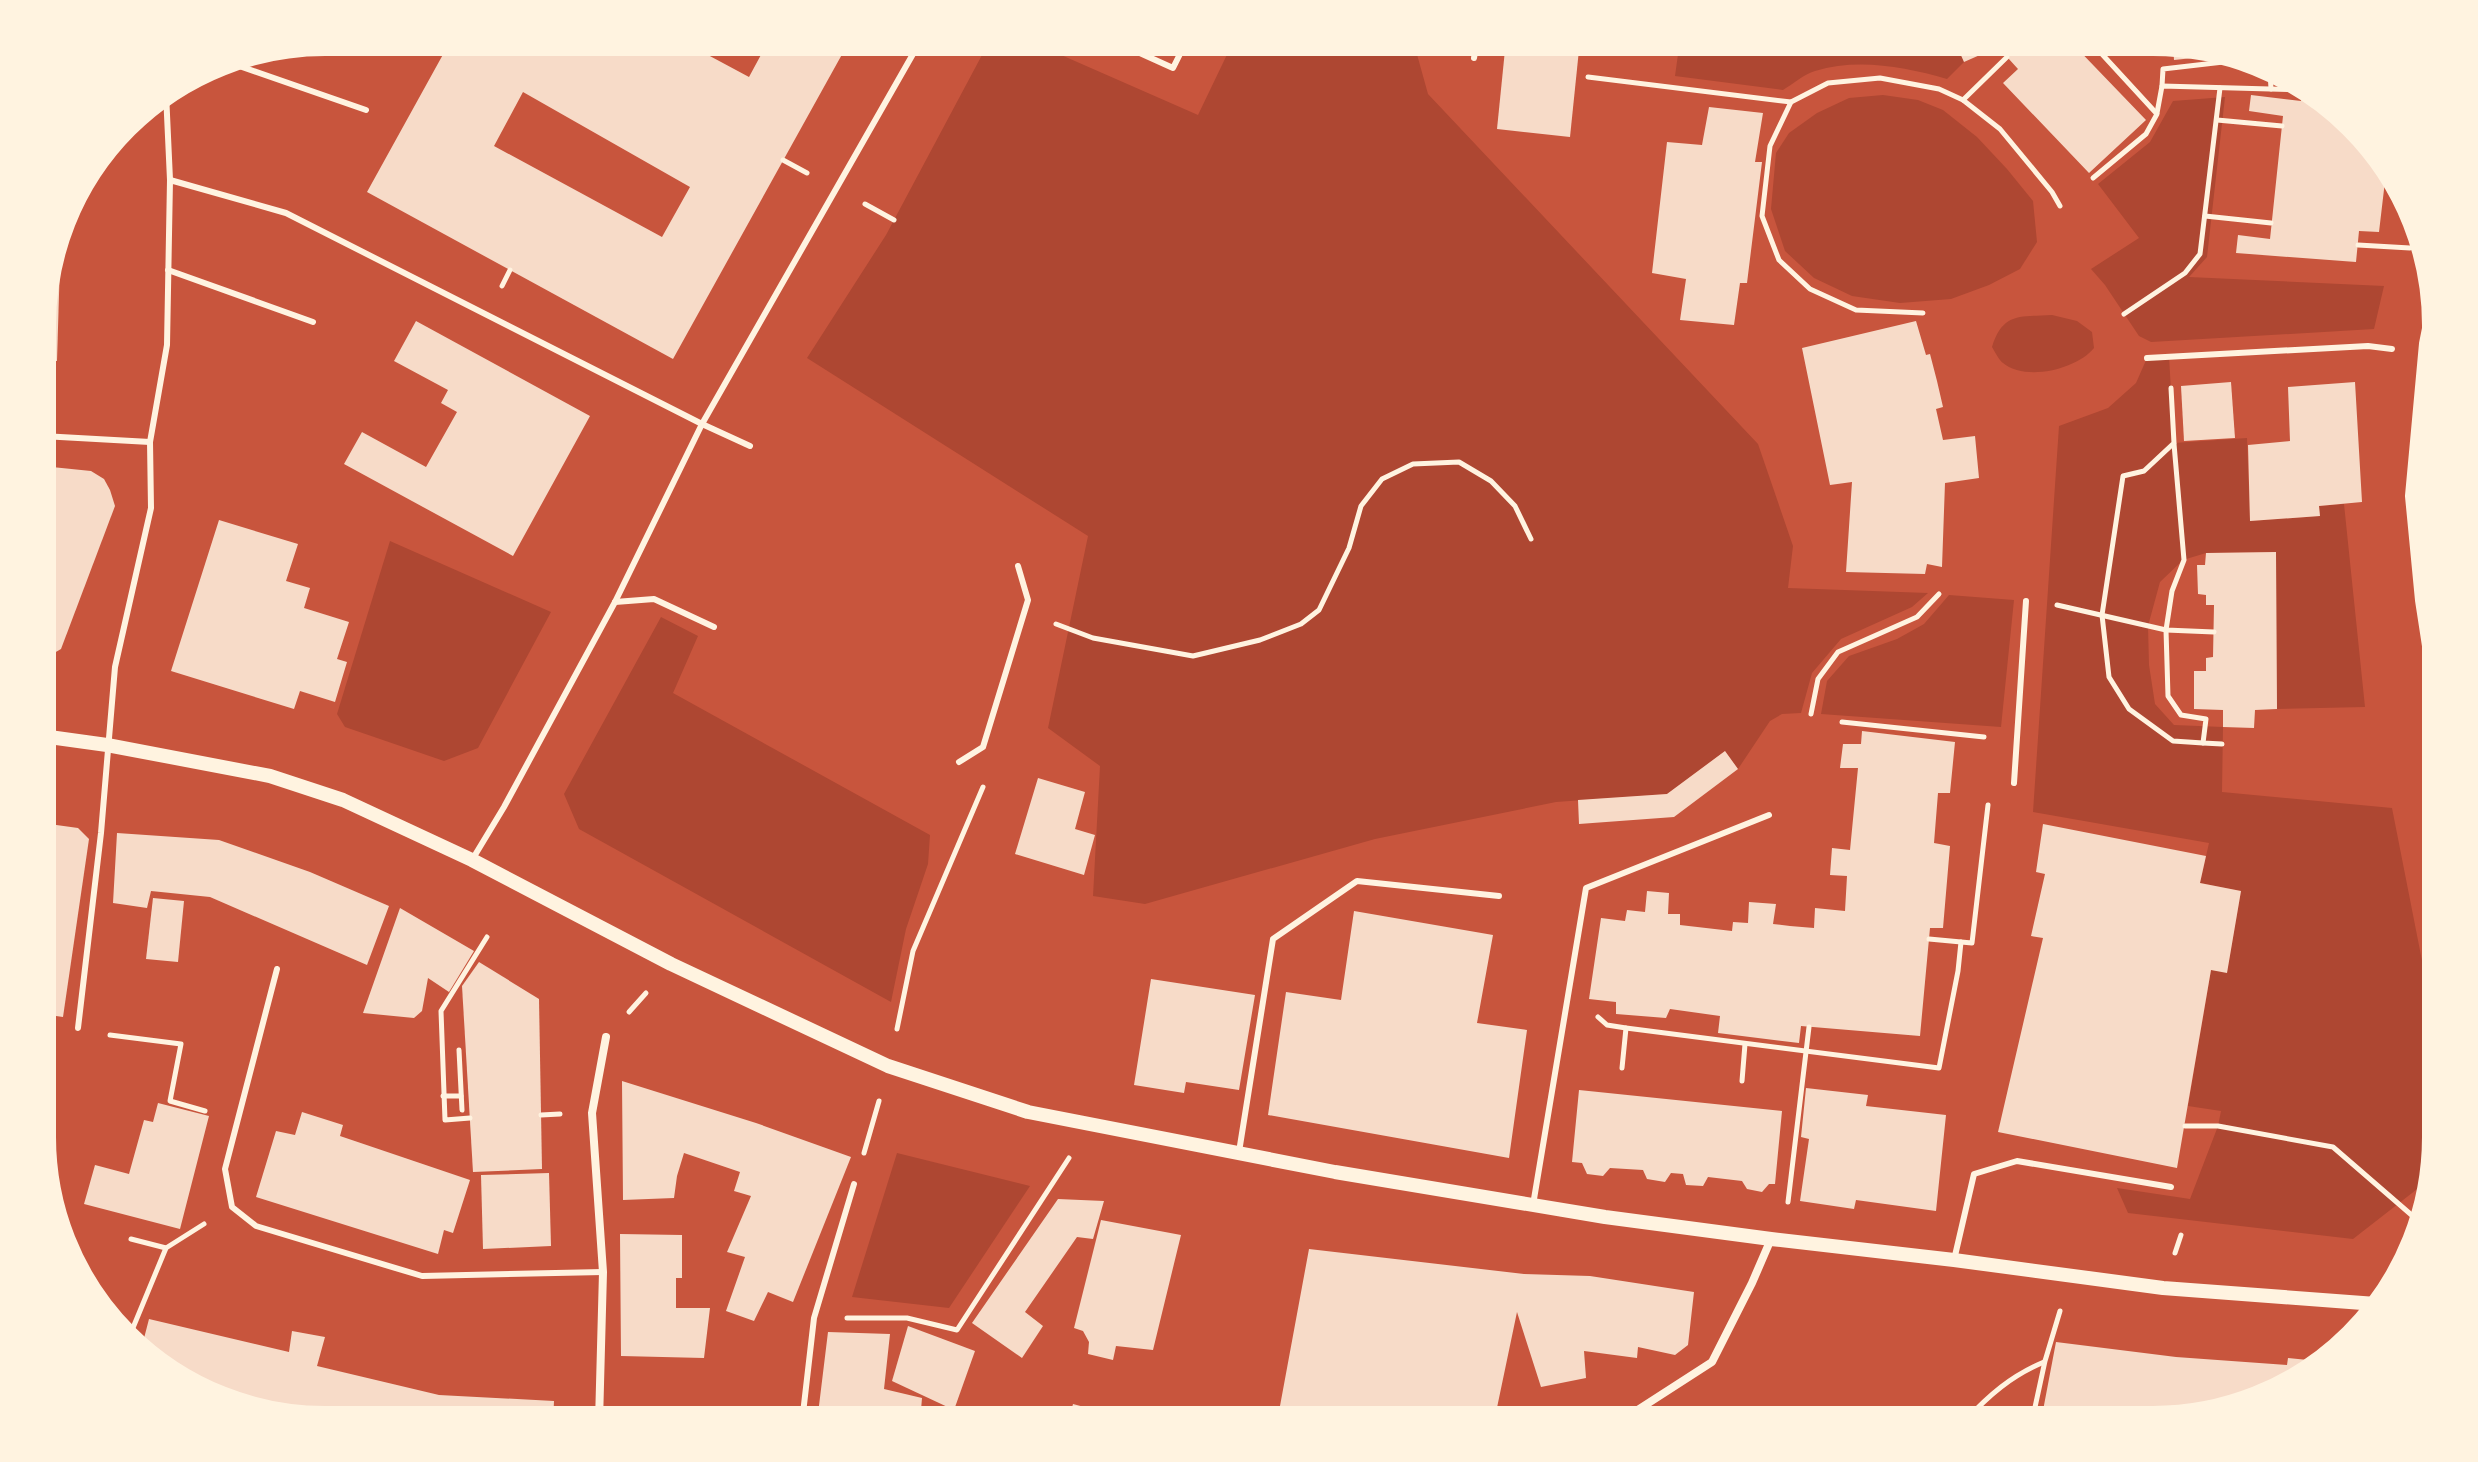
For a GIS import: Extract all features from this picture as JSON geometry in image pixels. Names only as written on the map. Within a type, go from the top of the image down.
[{"type":"main road","points":[[2423,409],[2415,496],[2423,579]]},
{"type":"street","points":[[54,738],[270,776],[343,800],[472,860],[671,964],[888,1066],[1028,1112],[1238,1154],[1605,1217],[2163,1288],[2367,1303]]},
{"type":"street","points":[[599,1408],[603,1272],[592,1113],[606,1037]]},
{"type":"street","points":[[1642,1407],[1712,1362],[1771,1239]]},
{"type":"lane","points":[[472,860],[615,602],[702,424],[913,54]]},
{"type":"lane","points":[[1142,54],[1173,68],[1180,54]]},
{"type":"lane","points":[[1474,58],[1475,54]]},
{"type":"lane","points":[[242,67],[366,110]]},
{"type":"lane","points":[[78,1028],[101,833],[115,667],[151,508],[150,442],[167,345],[170,180],[167,105]]},
{"type":"lane","points":[[170,180],[286,213],[750,446]]},
{"type":"lane","points":[[168,270],[313,322]]},
{"type":"lane","points":[[2147,358],[2368,346],[2392,349]]},
{"type":"lane","points":[[54,437],[150,442]]},
{"type":"lane","points":[[959,762],[983,747],[1028,600],[1018,566]]},
{"type":"lane","points":[[615,602],[654,599],[714,627]]},
{"type":"lane","points":[[2014,783],[2026,601]]},
{"type":"lane","points":[[1533,1205],[1586,888],[1769,815]]},
{"type":"lane","points":[[1238,1154],[1273,939],[1357,881],[1499,896]]},
{"type":"lane","points":[[277,969],[225,1169],[232,1207],[256,1226],[422,1276],[603,1272]]},
{"type":"lane","points":[[1954,1260],[1974,1174],[2017,1161],[2171,1187]]},
{"type":"lane","points":[[804,1408],[814,1318],[854,1184]]},
{"type":"path","points":[[2102,54],[2157,114]]},
{"type":"path","points":[[1963,100],[2007,57]]},
{"type":"path","points":[[2093,178],[2146,134],[2157,114],[2163,69],[2220,62]]},
{"type":"path","points":[[1588,77],[1791,102],[1828,83],[1880,78],[1939,89],[1963,100],[2000,129],[2060,206]]},
{"type":"path","points":[[2271,81],[2271,89]]},
{"type":"path","points":[[2162,86],[2288,89]]},
{"type":"path","points":[[2124,314],[2185,273],[2200,254],[2220,88]]},
{"type":"path","points":[[1791,102],[1770,146],[1762,216],[1779,260],[1810,289],[1856,310],[1923,313]]},
{"type":"path","points":[[2217,120],[2282,126]]},
{"type":"path","points":[[783,160],[799,168]]},
{"type":"path","points":[[2205,216],[2271,223]]},
{"type":"path","points":[[2358,245],[2410,248]]},
{"type":"path","points":[[502,286],[510,270]]},
{"type":"path","points":[[2169,356],[2184,560],[2172,591],[2166,630],[2168,696],[2181,715],[2206,719],[2203,743]]},
{"type":"path","points":[[2174,443],[2144,471],[2123,476],[2102,615],[2109,677],[2129,709],[2173,741],[2222,744]]},
{"type":"path","points":[[1053,623],[1093,638],[1193,656],[1260,640],[1301,624],[1319,610],[1349,548],[1361,506],[1382,479],[1413,464],[1459,462],[1491,481],[1515,506],[1531,539]]},
{"type":"path","points":[[1811,714],[1818,679],[1838,652],[1917,617],[1939,594]]},
{"type":"path","points":[[2048,603],[2166,630],[2214,632]]},
{"type":"path","points":[[1842,722],[2018,741]]},
{"type":"path","points":[[854,1184],[888,1066],[913,951],[983,786]]},
{"type":"path","points":[[1929,939],[1972,943],[1989,801]]},
{"type":"path","points":[[470,1118],[445,1120],[441,1011],[487,937]]},
{"type":"path","points":[[1607,1025],[1939,1068],[1961,942]]},
{"type":"path","points":[[606,1037],[671,964]]},
{"type":"path","points":[[1788,1202],[1809,1027]]},
{"type":"path","points":[[78,1028],[105,1035],[181,1044],[170,1101],[206,1112]]},
{"type":"path","points":[[1622,1068],[1626,1028]]},
{"type":"path","points":[[1742,1081],[1745,1044]]},
{"type":"path","points":[[459,1050],[462,1110]]},
{"type":"path","points":[[443,1096],[461,1096]]},
{"type":"path","points":[[2185,1126],[2218,1126],[2333,1147],[2412,1215]]},
{"type":"path","points":[[814,1318],[907,1318],[957,1330],[1069,1158]]},
{"type":"path","points":[[133,1329],[166,1248],[232,1207]]},
{"type":"path","points":[[131,1239],[166,1248]]},
{"type":"path","points":[[2035,1407],[2064,1299]]},
{"type":"path","points":[[1978,1407],[2019,1373],[2045,1361]]},
{"type":"shaded area","points":[[983,54],[1059,54],[1198,115],[1227,54],[1417,54],[1428,94],[1758,444],[1793,546],[1788,588],[1928,593],[1912,607],[1841,639],[1812,673],[1801,713],[1782,714],[1770,721],[1738,769],[1725,751],[1667,794],[1556,802],[1375,839],[1145,904],[1093,896],[1100,766],[1048,728],[1088,536],[807,358],[886,235]]},
{"type":"shaded area","points":[[1678,54],[1960,54],[1964,62],[1947,79],[1881,66],[1831,67],[1811,72],[1783,90],[1675,76]]},
{"type":"shaded area","points":[[1883,95],[1918,100],[1943,110],[1977,137],[2033,201],[2037,242],[2020,269],[1951,299],[1900,303],[1852,296],[1814,278],[1785,251],[1771,209],[1776,153],[1789,133],[1817,113],[1849,98]]},
{"type":"shaded area","points":[[2225,97],[2207,257],[2189,277],[2384,286],[2374,329],[2151,342],[2139,336],[2091,269],[2139,238],[2098,184],[2150,142],[2173,101]]},
{"type":"shaded area","points":[[2052,315],[2077,321],[2092,332],[2094,348],[2076,362],[2051,370],[2025,372],[2002,362],[1992,347],[2007,322],[2022,317]]},
{"type":"shaded area","points":[[2169,356],[2174,443],[2247,438],[2250,521],[2320,516],[2319,506],[2344,504],[2365,707],[2277,709],[2276,552],[2206,553],[2183,560],[2160,582],[2148,626],[2149,665],[2155,704],[2174,725],[2223,727],[2222,792],[2392,808],[2423,966],[2422,1173],[2419,1188],[2353,1239],[2128,1213],[2117,1188],[2190,1199],[2221,1111],[2188,1106],[2211,970],[2227,972],[2241,891],[2200,883],[2209,843],[2033,812],[2059,426],[2108,408],[2136,383],[2147,358]]},
{"type":"shaded area","points":[[390,541],[551,612],[478,748],[444,761],[345,727],[337,714]]},
{"type":"shaded area","points":[[1949,595],[2014,600],[2001,727],[1821,714],[1827,681],[1849,656],[1897,639],[1924,624]]},
{"type":"shaded area","points":[[661,617],[698,636],[673,693],[930,835],[928,864],[906,929],[891,1002],[579,829],[564,794]]},
{"type":"shaded area","points":[[897,1153],[1030,1186],[949,1308],[852,1297]]},
{"type":"building","points":[[443,54],[706,54],[749,77],[761,54],[842,54],[673,359],[367,192]],"holes":[[[523,92],[690,187],[662,237],[494,146]]]},
{"type":"building","points":[[1505,54],[1579,54],[1570,137],[1497,129]]},
{"type":"building","points":[[1960,54],[1982,54],[1964,62]]},
{"type":"building","points":[[2004,54],[2082,54],[2146,120],[2089,173],[2003,83],[2018,69]]},
{"type":"building","points":[[2174,55],[2197,58],[2174,60]]},
{"type":"building","points":[[2251,95],[2301,101],[2301,98],[2332,121],[2357,146],[2385,185],[2379,232],[2359,231],[2356,262],[2236,253],[2238,235],[2270,239],[2283,116],[2249,111]]},
{"type":"building","points":[[1709,107],[1763,113],[1755,162],[1762,162],[1747,283],[1740,283],[1734,325],[1680,320],[1686,279],[1652,273],[1667,142],[1702,145]]},
{"type":"building","points":[[60,269],[57,361],[54,361],[54,325]]},
{"type":"building","points":[[416,321],[590,416],[513,556],[344,464],[362,432],[426,467],[457,412],[441,403],[448,390],[394,361]]},
{"type":"building","points":[[1916,321],[1926,355],[1930,354],[1943,407],[1936,409],[1943,440],[1975,436],[1979,478],[1945,483],[1942,567],[1927,564],[1925,574],[1846,572],[1852,482],[1830,485],[1802,348]]},
{"type":"building","points":[[2231,382],[2235,438],[2184,441],[2181,386]]},
{"type":"building","points":[[2355,382],[2362,502],[2319,506],[2320,516],[2250,521],[2248,445],[2290,441],[2288,387]]},
{"type":"building","points":[[54,467],[91,471],[104,479],[115,506],[61,649],[54,653]]},
{"type":"building","points":[[219,520],[298,544],[286,581],[310,588],[304,608],[349,622],[337,659],[347,662],[335,702],[300,691],[294,709],[171,671]]},
{"type":"building","points":[[2276,552],[2277,709],[2255,710],[2254,728],[2223,727],[2223,710],[2194,709],[2194,671],[2206,671],[2206,658],[2213,657],[2214,605],[2206,605],[2206,595],[2198,594],[2197,565],[2205,565],[2206,553]]},
{"type":"building","points":[[1862,731],[1955,742],[1950,793],[1938,793],[1934,843],[1950,846],[1943,928],[1930,928],[1920,1036],[1801,1026],[1799,1043],[1718,1033],[1720,1016],[1670,1009],[1666,1018],[1616,1014],[1616,1002],[1589,999],[1601,918],[1625,921],[1627,910],[1645,912],[1647,891],[1669,893],[1668,914],[1680,914],[1680,925],[1732,931],[1733,922],[1748,923],[1749,902],[1776,904],[1773,924],[1790,926],[1814,928],[1815,908],[1845,911],[1847,876],[1830,875],[1832,848],[1850,850],[1858,768],[1840,768],[1843,744],[1861,744]]},
{"type":"building","points":[[1725,751],[1738,769],[1674,817],[1579,824],[1578,800],[1667,794]]},
{"type":"building","points":[[1038,778],[1085,792],[1075,829],[1095,835],[1084,875],[1015,854]]},
{"type":"building","points":[[2043,824],[2206,856],[2200,883],[2241,891],[2227,973],[2211,970],[2177,1168],[1998,1132],[2043,938],[2031,936],[2045,874],[2036,872]]},
{"type":"building","points":[[54,825],[78,828],[89,839],[63,1017],[54,1016]]},
{"type":"building","points":[[117,833],[219,840],[310,872],[389,906],[367,965],[210,897],[151,891],[147,908],[113,903]]},
{"type":"building","points":[[153,898],[184,901],[178,962],[146,959]]},
{"type":"building","points":[[400,908],[474,951],[449,992],[428,978],[422,1011],[414,1018],[363,1013]]},
{"type":"building","points":[[1354,911],[1493,935],[1477,1023],[1527,1030],[1509,1158],[1268,1115],[1286,992],[1341,1000]]},
{"type":"building","points":[[479,962],[539,999],[542,1169],[473,1172],[462,986]]},
{"type":"building","points":[[1151,979],[1255,995],[1239,1090],[1186,1082],[1184,1093],[1134,1085]]},
{"type":"building","points":[[622,1081],[851,1157],[793,1302],[768,1292],[754,1321],[726,1311],[745,1257],[727,1252],[751,1196],[734,1191],[740,1172],[684,1153],[674,1198],[623,1200]]},
{"type":"building","points":[[1806,1088],[1868,1095],[1866,1106],[1946,1115],[1936,1211],[1856,1200],[1854,1209],[1800,1201],[1809,1139],[1801,1137]]},
{"type":"building","points":[[1579,1090],[1782,1111],[1775,1184],[1769,1184],[1762,1192],[1747,1189],[1742,1181],[1708,1177],[1703,1186],[1686,1185],[1683,1174],[1671,1173],[1665,1182],[1647,1179],[1643,1170],[1610,1168],[1603,1176],[1587,1174],[1582,1163],[1572,1162]]},
{"type":"building","points":[[158,1103],[209,1116],[180,1229],[84,1204],[95,1165],[129,1174],[144,1120],[153,1122]]},
{"type":"building","points":[[302,1112],[343,1125],[340,1136],[470,1180],[453,1233],[444,1230],[438,1254],[256,1197],[276,1131],[295,1135]]},
{"type":"building","points":[[549,1173],[551,1246],[483,1249],[481,1175]]},
{"type":"building","points":[[1058,1199],[1104,1201],[1093,1239],[1077,1237],[1025,1312],[1043,1326],[1022,1358],[972,1323]]},
{"type":"building","points":[[1101,1220],[1181,1235],[1153,1350],[1116,1346],[1113,1360],[1088,1354],[1089,1342],[1083,1331],[1074,1328]]},
{"type":"building","points":[[620,1234],[682,1235],[682,1278],[676,1278],[676,1308],[710,1308],[704,1358],[621,1356]]},
{"type":"building","points":[[1309,1249],[1524,1274],[1590,1276],[1694,1292],[1688,1345],[1675,1355],[1638,1347],[1637,1358],[1584,1351],[1586,1378],[1541,1387],[1517,1312],[1497,1407],[1280,1406]]},
{"type":"building","points":[[149,1319],[289,1352],[292,1331],[325,1337],[317,1366],[439,1395],[554,1401],[554,1408],[289,1406],[255,1399],[221,1387],[189,1372],[144,1338]]},
{"type":"building","points":[[908,1326],[975,1351],[955,1408],[892,1381]]},
{"type":"building","points":[[828,1332],[890,1334],[884,1389],[922,1398],[921,1408],[819,1408]]},
{"type":"building","points":[[2056,1342],[2176,1357],[2287,1365],[2288,1358],[2307,1360],[2257,1387],[2206,1403],[2171,1407],[2044,1407]]}]
